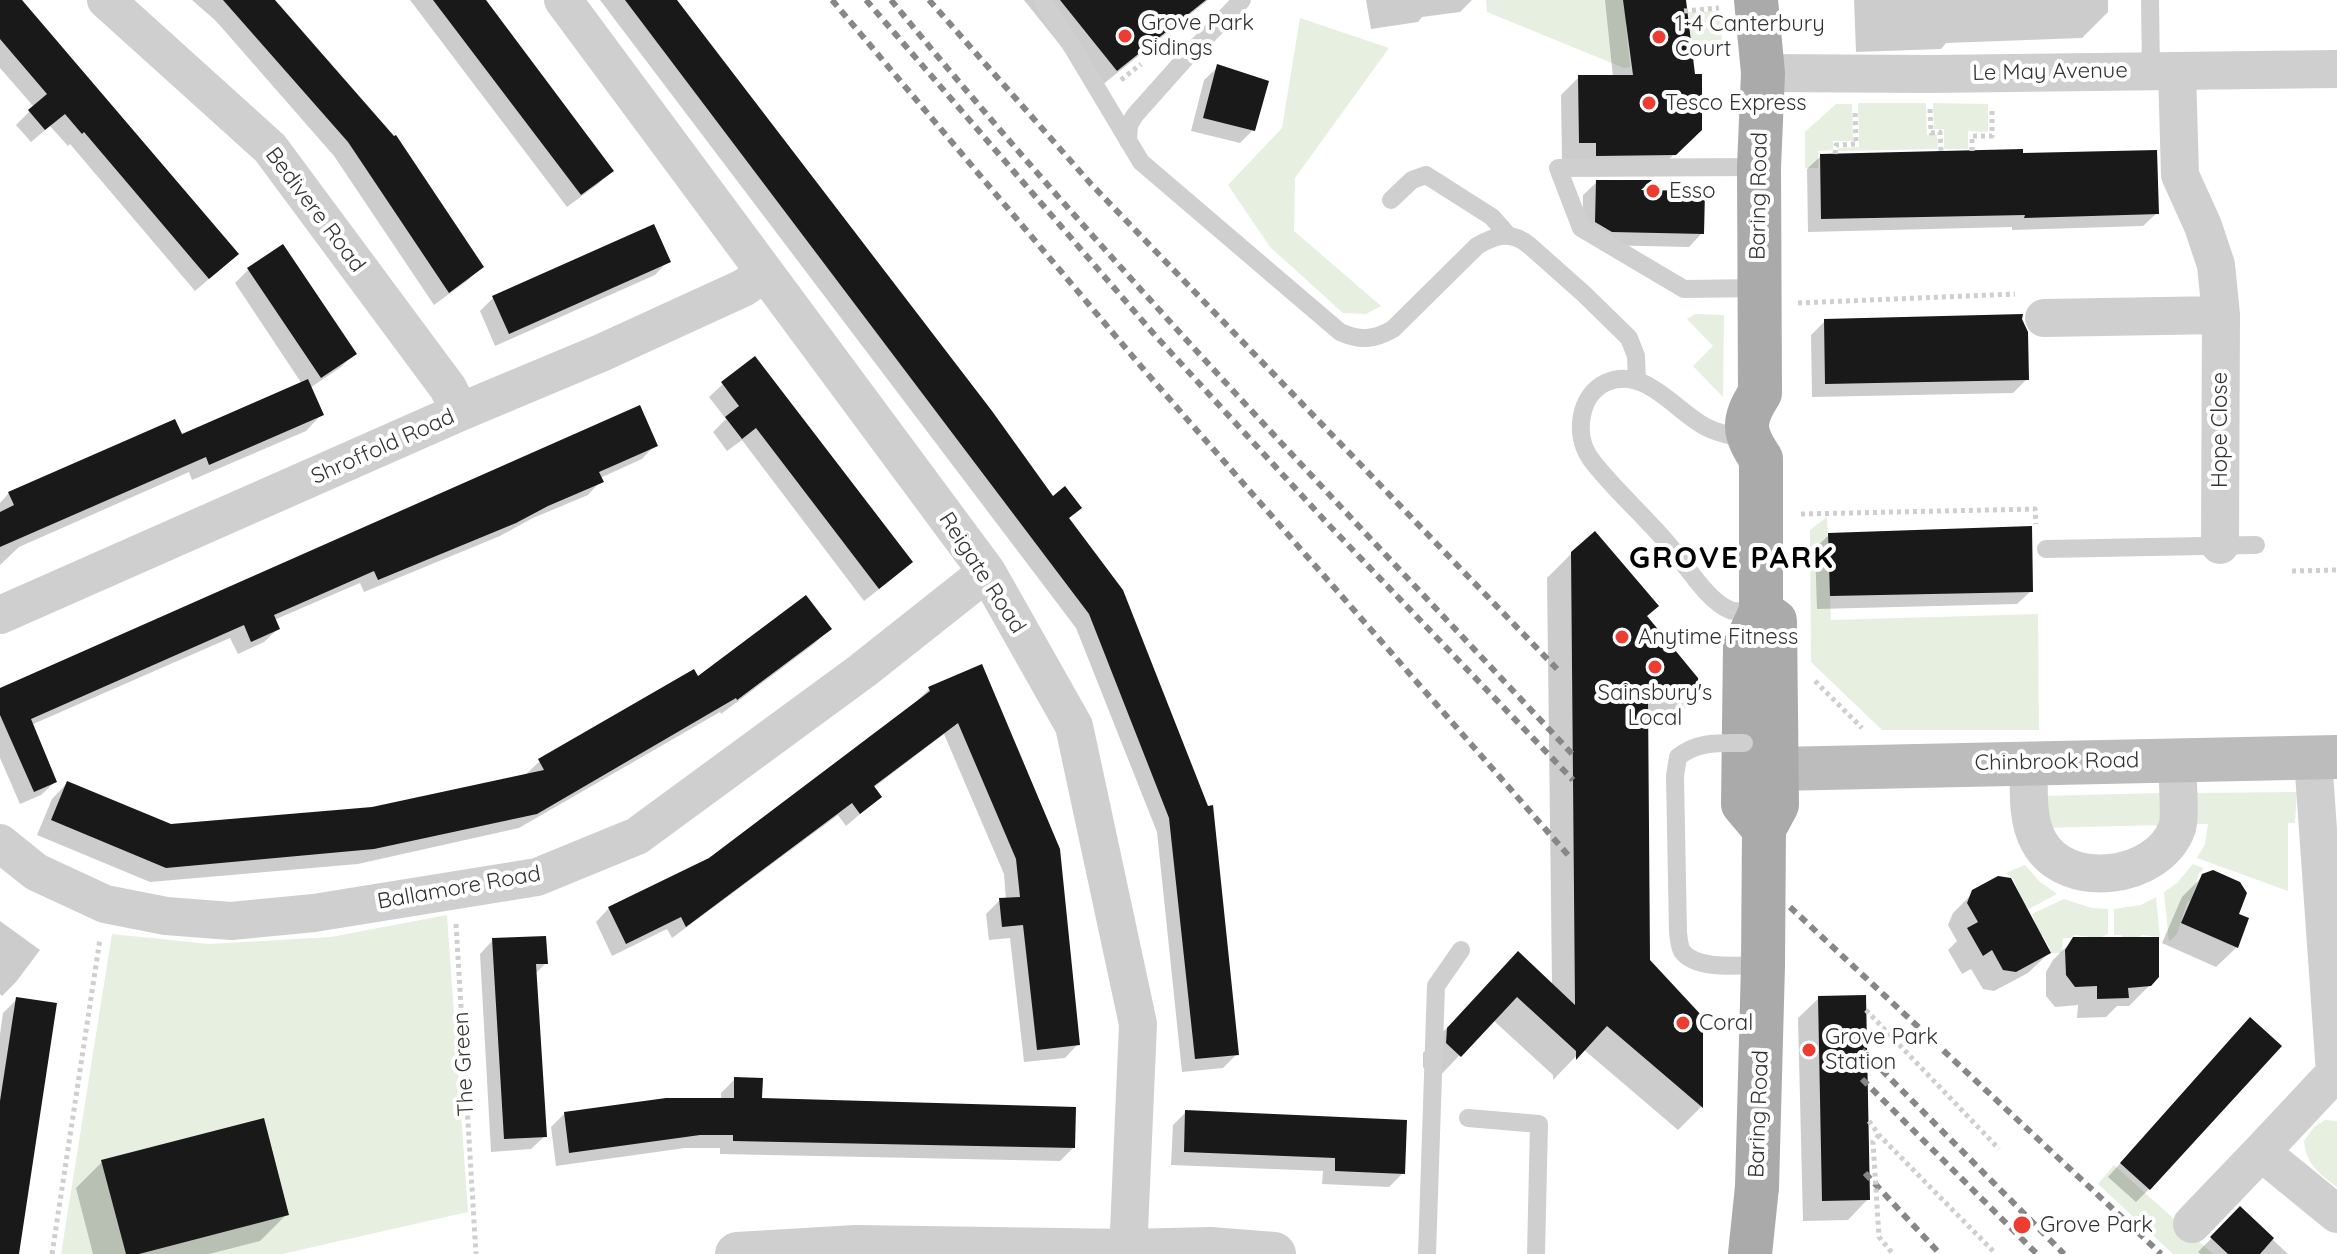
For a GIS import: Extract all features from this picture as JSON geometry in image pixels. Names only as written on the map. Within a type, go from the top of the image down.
[{"type":"main road","name":"Baring Road","points":[[1743,4],[1763,73],[1759,167],[1778,296],[1760,393],[1775,410],[1775,445],[1754,449],[1761,611],[1745,646],[1760,756],[1777,805],[1764,829],[1757,1187],[1750,1254]]},
{"type":"main road","name":"Chinbrook Road","points":[[1760,756],[2029,763],[2325,758]]},
{"type":"street","name":"Bedivere Road","points":[[106,0],[270,148],[448,388],[460,412]]},
{"type":"street","name":"Reigate Road","points":[[563,0],[987,572],[1074,726],[1138,1024],[1128,1252]]},
{"type":"street","name":"Le May Avenue","points":[[1763,73],[2337,69]]},
{"type":"street","name":"Hope Close","points":[[2164,71],[2180,175],[2203,226],[2216,265],[2238,545]]},
{"type":"street","name":"Shroffold Road","points":[[0,615],[601,353],[743,288],[764,274]]},
{"type":"street","points":[[2030,306],[2221,315]]},
{"type":"street","name":"Ballamore Road","points":[[0,843],[36,872],[105,904],[166,916],[231,921],[314,913],[537,877],[637,836],[862,671],[987,572]]},
{"type":"street","points":[[2192,1224],[2336,1074],[2325,758]]},
{"type":"street","points":[[2029,763],[2032,826],[2039,843],[2049,856],[2064,866],[2083,873],[2105,873],[2142,864],[2170,840],[2178,826],[2177,760]]},
{"type":"street","points":[[2261,1152],[2337,1214]]},
{"type":"street","points":[[737,1254],[856,1247],[1128,1252],[1210,1249],[1274,1254]]},
{"type":"lane","points":[[1042,0],[1141,162],[1340,332],[1365,339],[1381,336],[1393,329],[1477,246],[1490,238],[1507,234]]},
{"type":"lane","points":[[1128,141],[1129,125],[1135,115],[1242,0]]},
{"type":"lane","points":[[2150,0],[2164,71]]},
{"type":"lane","points":[[1759,167],[1558,168],[1581,228],[1684,289],[1778,296]]},
{"type":"lane","points":[[1391,200],[1412,180],[1426,175],[1492,217],[1507,234],[1522,239],[1629,338],[1636,356],[1637,381]]},
{"type":"lane","points":[[1754,449],[1703,426],[1664,395],[1637,381],[1620,379],[1605,383],[1593,392],[1584,405],[1582,437],[1589,456],[1668,543],[1713,599],[1732,611],[1761,611]]},
{"type":"lane","name":"Hope Close","points":[[2046,549],[2238,545]]},
{"type":"lane","points":[[1760,756],[1701,745],[1678,757],[1675,776],[1680,948],[1686,956],[1708,965],[1763,965]]},
{"type":"lane","points":[[1427,1254],[1436,986],[1461,950]]},
{"type":"lane","points":[[1468,1118],[1539,1124],[1536,1254]]},
{"type":"path","points":[[1688,0],[1687,10],[1743,4]]},
{"type":"path","points":[[1074,50],[1084,42],[1120,81],[1145,62]]},
{"type":"path","points":[[1972,151],[1972,136],[1992,136],[1992,95]]},
{"type":"path","points":[[1930,96],[1931,133],[1940,132],[1941,151]]},
{"type":"path","points":[[1835,154],[1836,145],[1856,144],[1854,97]]},
{"type":"path","points":[[1778,296],[2030,306]]},
{"type":"path","points":[[1800,514],[2035,509],[2036,532]]},
{"type":"path","points":[[2292,571],[2337,570]]},
{"type":"path","points":[[1811,677],[1872,739]]},
{"type":"path","name":"The Green","points":[[456,923],[476,1254]]},
{"type":"path","points":[[52,1254],[97,956]]},
{"type":"path","points":[[1866,1010],[1999,1149]]},
{"type":"path","points":[[1869,1121],[1879,1135],[1996,1254]]},
{"type":"path","points":[[1879,1135],[1873,1142],[1879,1237],[1893,1254]]},
{"type":"green space","points":[[1486,0],[1623,0],[1624,9],[1629,8],[1626,27],[1630,67],[1624,68],[1487,12]]},
{"type":"green space","points":[[1720,11],[1723,53],[1683,59],[1692,48],[1688,12]]},
{"type":"green space","points":[[1300,18],[1389,48],[1295,178],[1294,231],[1381,306],[1366,314],[1343,313],[1270,247],[1228,185],[1282,128]]},
{"type":"green space","points":[[1858,103],[1926,103],[1927,135],[1937,135],[1938,149],[1838,151],[1838,148],[1859,147]]},
{"type":"green space","points":[[1933,103],[1988,104],[1988,132],[1968,131],[1968,149],[1944,149],[1944,129],[1934,129]]},
{"type":"green space","points":[[1836,104],[1852,104],[1853,141],[1833,141],[1833,150],[1818,151],[1818,168],[1805,168],[1805,132]]},
{"type":"green space","points":[[1695,314],[1724,315],[1723,397],[1693,366],[1713,346],[1687,319]]},
{"type":"green space","points":[[1827,517],[1831,620],[2038,614],[2039,730],[1882,730],[1811,662],[1810,530]]},
{"type":"green space","points":[[2297,792],[2295,823],[2288,823],[2288,891],[2197,858],[2205,844],[2208,824],[2185,824],[2184,793]]},
{"type":"green space","points":[[2163,793],[2164,825],[2040,828],[2040,796]]},
{"type":"green space","points":[[2193,864],[2203,868],[2191,900],[2187,902],[2177,934],[2169,942],[2164,892],[2177,883]]},
{"type":"green space","points":[[2025,865],[2039,881],[2057,894],[2029,909],[2023,903],[2013,878],[2006,873]]},
{"type":"green space","points":[[2156,897],[2160,937],[2142,935],[2123,938],[2114,935],[2114,909],[2141,905]]},
{"type":"green space","points":[[2064,899],[2092,908],[2108,909],[2108,934],[2100,938],[2074,935],[2063,938],[2062,953],[2048,953],[2049,947],[2040,936],[2032,914]]},
{"type":"green space","points":[[447,915],[468,1212],[282,1254],[139,1254],[263,1118],[102,1160],[126,1254],[61,1254],[112,934],[209,944],[331,937]]},
{"type":"green space","points":[[2325,1120],[2337,1121],[2337,1187],[2314,1168],[2305,1149],[2304,1141],[2314,1127]]},
{"type":"green space","points":[[2114,1165],[2213,1254],[2173,1254],[2098,1184]]},
{"type":"building","points":[[0,0],[22,0],[239,254],[209,279],[84,132],[82,134],[65,114],[45,130],[28,110],[47,94],[0,39]]},
{"type":"building","points":[[223,0],[275,0],[396,135],[484,267],[449,293],[348,142]]},
{"type":"building","points":[[433,0],[486,0],[614,171],[581,195]]},
{"type":"building","points":[[625,0],[677,0],[992,411],[1053,496],[1065,486],[1082,508],[1069,518],[1123,590],[1208,806],[1213,805],[1239,1055],[1195,1059],[1169,818],[1089,614]]},
{"type":"building","name":"Grove Park Sidings","points":[[1060,0],[1206,0],[1117,71]]},
{"type":"building","points":[[1623,0],[1686,0],[1695,74],[1702,74],[1702,130],[1676,155],[1596,156],[1596,143],[1579,143],[1578,75],[1633,75]]},
{"type":"building","points":[[1217,64],[1269,81],[1255,131],[1203,118]]},
{"type":"building","points":[[2023,149],[2023,153],[2157,150],[2159,214],[1821,219],[1820,154]]},
{"type":"building","points":[[1596,180],[1652,180],[1641,190],[1705,191],[1704,234],[1612,232],[1595,222]]},
{"type":"building","points":[[654,224],[671,262],[509,334],[492,296]]},
{"type":"building","points":[[283,244],[357,354],[321,378],[247,268]]},
{"type":"building","points":[[2023,314],[2028,332],[2029,380],[1825,384],[1824,319]]},
{"type":"building","points":[[755,356],[913,562],[879,589],[756,428],[742,439],[725,417],[739,406],[721,382]]},
{"type":"building","points":[[308,379],[324,415],[209,465],[206,457],[0,547],[0,512],[14,505],[8,492],[175,419],[182,434]]},
{"type":"building","points":[[640,405],[658,446],[599,472],[604,482],[516,523],[378,580],[374,571],[274,615],[280,629],[251,642],[244,625],[31,719],[57,782],[34,792],[0,715],[0,688]]},
{"type":"building","points":[[2032,526],[2033,592],[1830,596],[1828,533]]},
{"type":"building","points":[[1595,531],[1659,606],[1647,616],[1698,678],[1699,697],[1648,697],[1650,960],[1703,1017],[1703,1108],[1607,1026],[1576,1060],[1576,1051],[1517,997],[1461,1057],[1446,1043],[1447,1028],[1518,951],[1575,1005],[1571,552]]},
{"type":"building","points":[[806,595],[832,629],[737,700],[537,814],[374,849],[166,868],[51,820],[67,781],[171,824],[372,807],[544,770],[538,759],[694,669],[698,676]]},
{"type":"building","points":[[982,664],[1060,849],[1080,1045],[1037,1050],[1023,925],[1002,927],[999,898],[1020,897],[1016,859],[958,723],[874,786],[882,797],[860,814],[852,803],[686,927],[681,917],[626,944],[608,907],[709,858],[930,691],[928,687]]},
{"type":"building","points":[[2213,870],[2240,882],[2247,893],[2239,914],[2249,918],[2238,948],[2181,923],[2202,874]]},
{"type":"building","points":[[1998,876],[2011,878],[2051,953],[2016,972],[2003,970],[1992,950],[1983,956],[1967,928],[1978,922],[1967,903],[1972,890]]},
{"type":"building","points":[[546,936],[548,964],[536,964],[547,1137],[504,1139],[492,938]]},
{"type":"building","points":[[2073,937],[2159,937],[2159,977],[2151,986],[2128,988],[2129,998],[2097,999],[2097,986],[2075,987],[2066,975],[2065,950]]},
{"type":"building","points":[[1866,995],[1870,1200],[1822,1201],[1818,996]]},
{"type":"building","points":[[16,997],[57,1003],[19,1254],[0,1254],[0,1101]]},
{"type":"building","points":[[2250,1017],[2282,1046],[2150,1190],[2120,1163]]},
{"type":"building","points":[[734,1077],[763,1078],[762,1098],[1076,1107],[1075,1148],[733,1141],[733,1135],[700,1135],[569,1153],[564,1112],[666,1098],[734,1098]]},
{"type":"building","points":[[1185,1110],[1407,1120],[1405,1174],[1335,1171],[1335,1158],[1184,1152]]},
{"type":"building","points":[[264,1118],[289,1215],[139,1254],[126,1254],[101,1160]]},
{"type":"building","points":[[2240,1206],[2274,1238],[2260,1254],[2228,1254],[2210,1237]]},
{"type":"railway","points":[[832,0],[1145,371],[1568,855]]},
{"type":"railway","points":[[866,0],[1153,333],[1327,523],[1573,780]]},
{"type":"railway","points":[[891,0],[1141,289],[1574,756]]},
{"type":"railway","points":[[929,0],[1091,184],[1557,669]]},
{"type":"railway","points":[[1790,907],[2161,1254]]},
{"type":"railway","points":[[1862,1050],[2064,1254]]},
{"type":"railway","points":[[1862,1079],[2037,1254]]},
{"type":"railway","points":[[1865,1173],[1940,1254]]},
{"type":"place","name":"Grove Park Sidings","points":[[1125,36]]},
{"type":"place","name":"1-4 Canterbury Court","points":[[1659,37]]},
{"type":"place","name":"Tesco Express","points":[[1649,103]]},
{"type":"place","name":"Esso","points":[[1653,191]]},
{"type":"place","name":"Anytime Fitness","points":[[1622,637]]},
{"type":"place","name":"Sainsbury's Local","points":[[1655,667]]},
{"type":"place","name":"Coral","points":[[1683,1023]]},
{"type":"place","name":"Grove Park Station","points":[[1809,1050]]},
{"type":"place","name":"Grove Park","points":[[2022,1225]]},
{"type":"district","name":"GROVE PARK","points":[[1732,559]]}]
